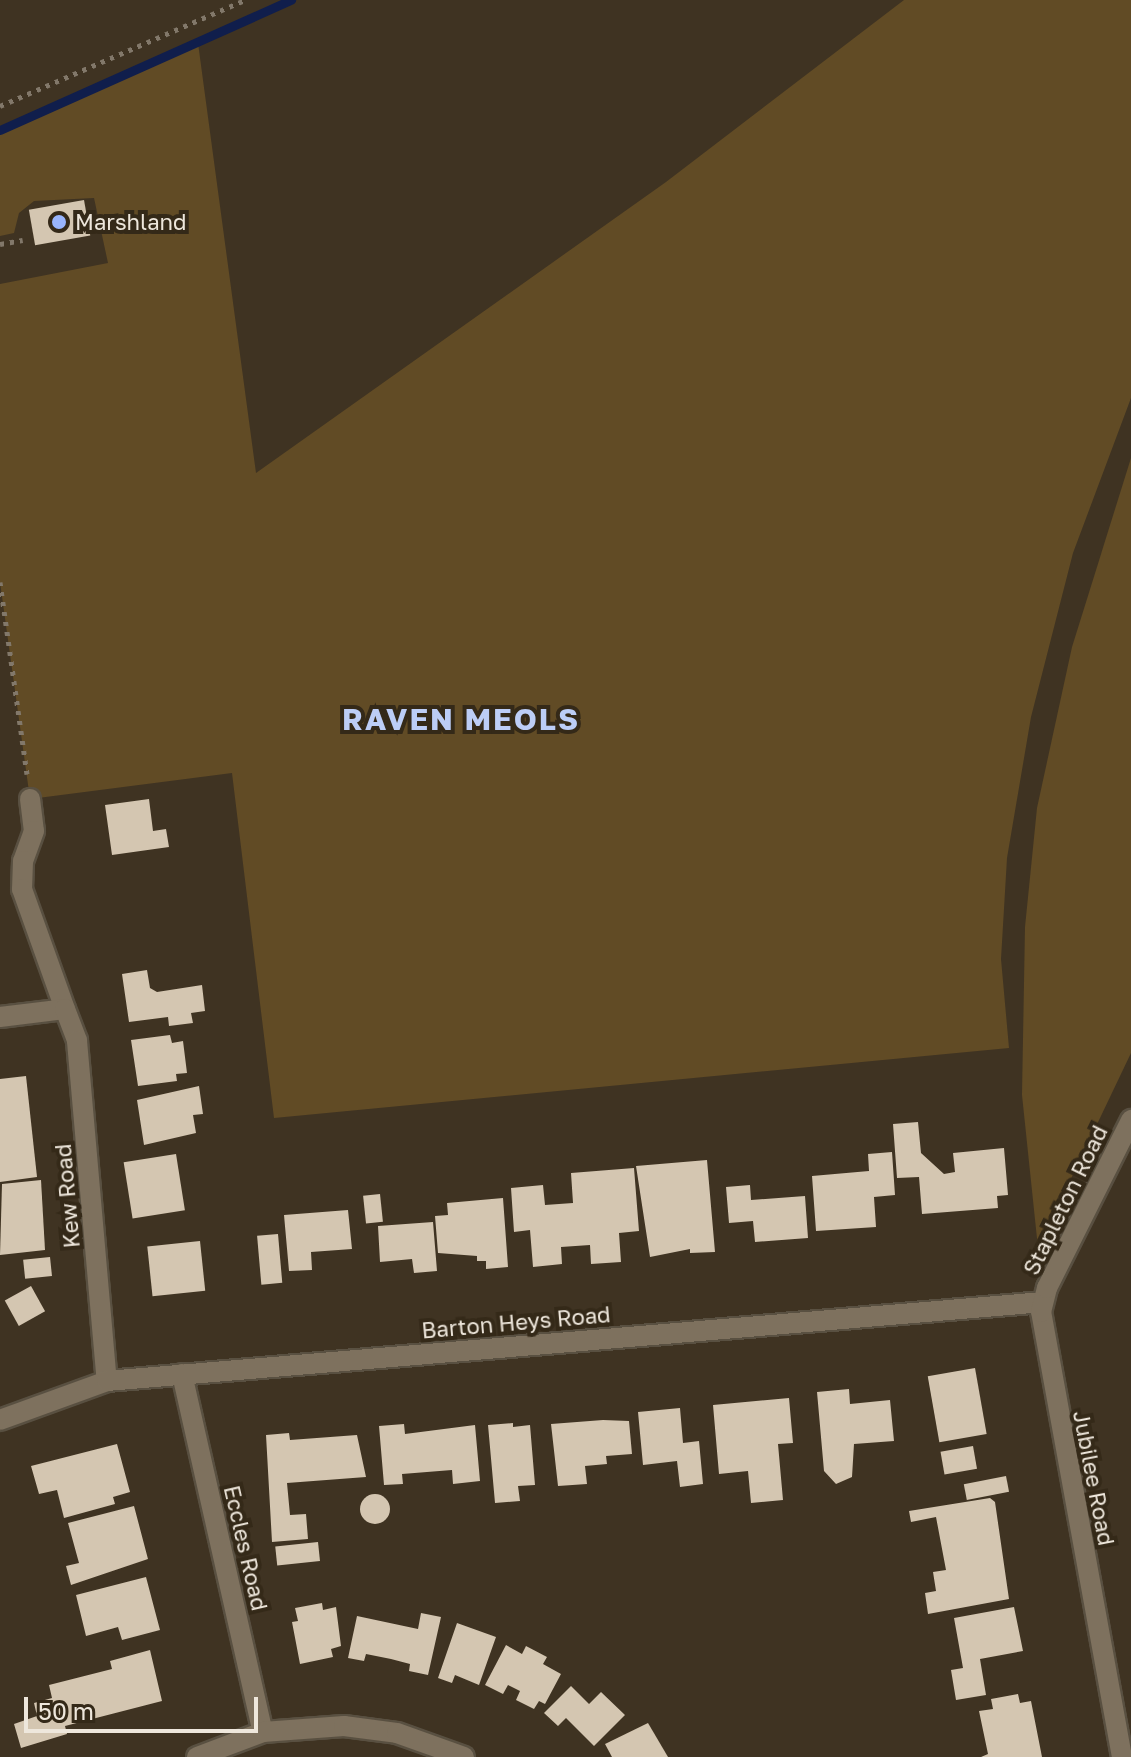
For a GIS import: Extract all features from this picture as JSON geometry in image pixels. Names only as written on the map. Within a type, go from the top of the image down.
[{"type":"street","name":"Kew Road","points":[[30,799],[34,831],[23,861],[22,889],[77,1041],[107,1381]]},
{"type":"street","points":[[0,1017],[65,1009]]},
{"type":"street","name":"Stapleton Road","points":[[1043,1302],[1131,1120]]},
{"type":"street","name":"Barton Heys Road","points":[[0,1420],[107,1381],[1043,1302]]},
{"type":"street","name":"Jubilee Road","points":[[1043,1302],[1048,1360],[1122,1757]]},
{"type":"street","name":"Eccles Road","points":[[182,1374],[263,1732]]},
{"type":"street","points":[[197,1757],[263,1732],[317,1726],[370,1728],[464,1757]]},
{"type":"path","points":[[0,106],[245,0]]},
{"type":"path","points":[[0,244],[23,240]]},
{"type":"path","points":[[0,582],[30,799]]},
{"type":"shaded area","points":[[904,0],[1131,0],[1131,398],[1073,553],[1031,717],[1007,858],[1001,959],[1009,1048],[274,1118],[232,773],[30,799],[0,582],[0,284],[108,263],[94,198],[34,201],[19,213],[14,233],[0,236],[0,130],[198,43],[256,473],[666,182]]},
{"type":"shaded area","points":[[1131,458],[1131,1053],[1038,1248],[1022,1095],[1025,927],[1037,808],[1072,647]]},
{"type":"building","name":"Marshland","points":[[84,200],[90,235],[35,245],[29,210]]},
{"type":"building","points":[[149,799],[153,831],[166,829],[169,847],[112,855],[105,805]]},
{"type":"building","points":[[147,970],[150,988],[157,992],[202,985],[205,1011],[191,1013],[193,1023],[169,1026],[168,1017],[129,1022],[122,974]]},
{"type":"building","points":[[170,1035],[172,1043],[183,1041],[187,1073],[176,1074],[177,1081],[138,1086],[131,1040]]},
{"type":"building","points":[[26,1076],[37,1177],[0,1182],[0,1079]]},
{"type":"building","points":[[199,1086],[203,1114],[193,1115],[196,1133],[144,1145],[137,1100]]},
{"type":"building","points":[[918,1122],[921,1153],[944,1174],[955,1172],[953,1153],[1004,1148],[1008,1195],[997,1196],[998,1208],[922,1214],[919,1177],[897,1178],[893,1124]]},
{"type":"building","points":[[892,1152],[895,1195],[874,1197],[876,1227],[816,1231],[812,1176],[869,1171],[868,1154]]},
{"type":"building","points":[[176,1154],[185,1210],[133,1219],[124,1162]]},
{"type":"building","points":[[707,1160],[715,1252],[690,1253],[690,1249],[650,1257],[636,1166]]},
{"type":"building","points":[[634,1168],[639,1231],[619,1233],[621,1262],[591,1264],[590,1245],[561,1247],[562,1264],[533,1267],[530,1230],[514,1232],[511,1188],[543,1185],[545,1205],[573,1203],[571,1173]]},
{"type":"building","points":[[41,1180],[45,1250],[0,1255],[2,1184]]},
{"type":"building","points":[[750,1185],[751,1200],[805,1196],[808,1238],[755,1242],[753,1221],[729,1223],[726,1187]]},
{"type":"building","points":[[380,1194],[383,1222],[366,1224],[363,1196]]},
{"type":"building","points":[[503,1198],[508,1267],[486,1269],[486,1261],[477,1261],[477,1256],[438,1253],[435,1216],[448,1215],[447,1203]]},
{"type":"building","points":[[348,1210],[352,1249],[311,1252],[312,1270],[289,1271],[284,1215]]},
{"type":"building","points":[[433,1222],[437,1271],[414,1273],[412,1259],[380,1262],[378,1226]]},
{"type":"building","points":[[278,1234],[282,1283],[261,1285],[257,1236]]},
{"type":"building","points":[[200,1241],[205,1291],[153,1296],[147,1247]]},
{"type":"building","points":[[50,1257],[52,1276],[25,1279],[23,1260]]},
{"type":"building","points":[[31,1286],[45,1311],[19,1326],[5,1301]]},
{"type":"building","points":[[975,1368],[987,1434],[939,1442],[928,1376]]},
{"type":"building","points":[[849,1389],[850,1404],[890,1400],[894,1441],[854,1444],[852,1477],[836,1484],[824,1471],[817,1392]]},
{"type":"building","points":[[789,1398],[793,1443],[778,1444],[783,1500],[751,1503],[748,1471],[719,1474],[713,1405]]},
{"type":"building","points":[[680,1408],[683,1443],[699,1441],[703,1484],[680,1487],[677,1461],[643,1465],[638,1412]]},
{"type":"building","points":[[629,1421],[632,1454],[606,1456],[607,1464],[585,1466],[587,1484],[558,1486],[551,1424]]},
{"type":"building","points":[[513,1423],[513,1427],[530,1425],[535,1485],[518,1486],[520,1501],[495,1503],[488,1425]]},
{"type":"building","points":[[404,1424],[405,1434],[475,1425],[480,1481],[453,1484],[452,1470],[402,1474],[403,1484],[384,1485],[379,1426]]},
{"type":"building","points":[[289,1433],[290,1440],[357,1435],[366,1477],[287,1483],[290,1515],[306,1514],[308,1539],[272,1542],[266,1435]]},
{"type":"building","points":[[117,1444],[130,1492],[113,1497],[115,1504],[64,1518],[57,1490],[39,1494],[31,1466]]},
{"type":"building","points":[[973,1446],[977,1469],[944,1474],[941,1452]]},
{"type":"building","points":[[1006,1476],[1009,1492],[967,1500],[964,1484]]},
{"type":"building","points":[[375,1494],[386,1498],[390,1509],[386,1520],[375,1524],[364,1520],[360,1509],[364,1498]]},
{"type":"building","points":[[990,1498],[995,1502],[1009,1599],[928,1614],[925,1593],[936,1591],[933,1572],[946,1570],[936,1517],[911,1522],[909,1511]]},
{"type":"building","points":[[134,1506],[148,1559],[71,1585],[66,1566],[79,1563],[68,1523]]},
{"type":"building","points":[[318,1542],[320,1561],[277,1565],[275,1546]]},
{"type":"building","points":[[146,1577],[160,1630],[122,1640],[118,1627],[86,1636],[76,1595]]},
{"type":"building","points":[[322,1603],[323,1610],[336,1607],[341,1646],[331,1649],[333,1657],[300,1664],[292,1622],[298,1621],[295,1608]]},
{"type":"building","points":[[1014,1607],[1023,1651],[980,1659],[986,1695],[956,1700],[951,1670],[963,1668],[954,1618]]},
{"type":"building","points":[[421,1613],[441,1617],[428,1675],[409,1671],[410,1664],[391,1659],[366,1654],[364,1661],[348,1658],[357,1616],[418,1629]]},
{"type":"building","points":[[457,1623],[496,1637],[479,1685],[455,1675],[452,1683],[438,1678]]},
{"type":"building","points":[[506,1645],[522,1654],[526,1646],[547,1657],[543,1664],[561,1674],[545,1704],[539,1701],[534,1709],[516,1700],[520,1691],[508,1685],[503,1694],[485,1685]]},
{"type":"building","points":[[150,1650],[162,1701],[65,1726],[67,1734],[21,1748],[14,1724],[37,1716],[34,1703],[52,1698],[49,1685],[112,1669],[110,1661]]},
{"type":"building","points":[[571,1686],[589,1704],[601,1692],[625,1715],[594,1746],[566,1718],[558,1726],[544,1713]]},
{"type":"building","points":[[1018,1694],[1020,1703],[1031,1701],[1042,1757],[981,1757],[988,1754],[979,1711],[993,1709],[991,1699]]},
{"type":"building","points":[[648,1723],[668,1757],[612,1757],[605,1744]]},
{"type":"waterway","points":[[0,130],[291,0]]},
{"type":"place","name":"Marshland","points":[[59,222]]},
{"type":"district","name":"RAVEN MEOLS","points":[[461,719]]}]
